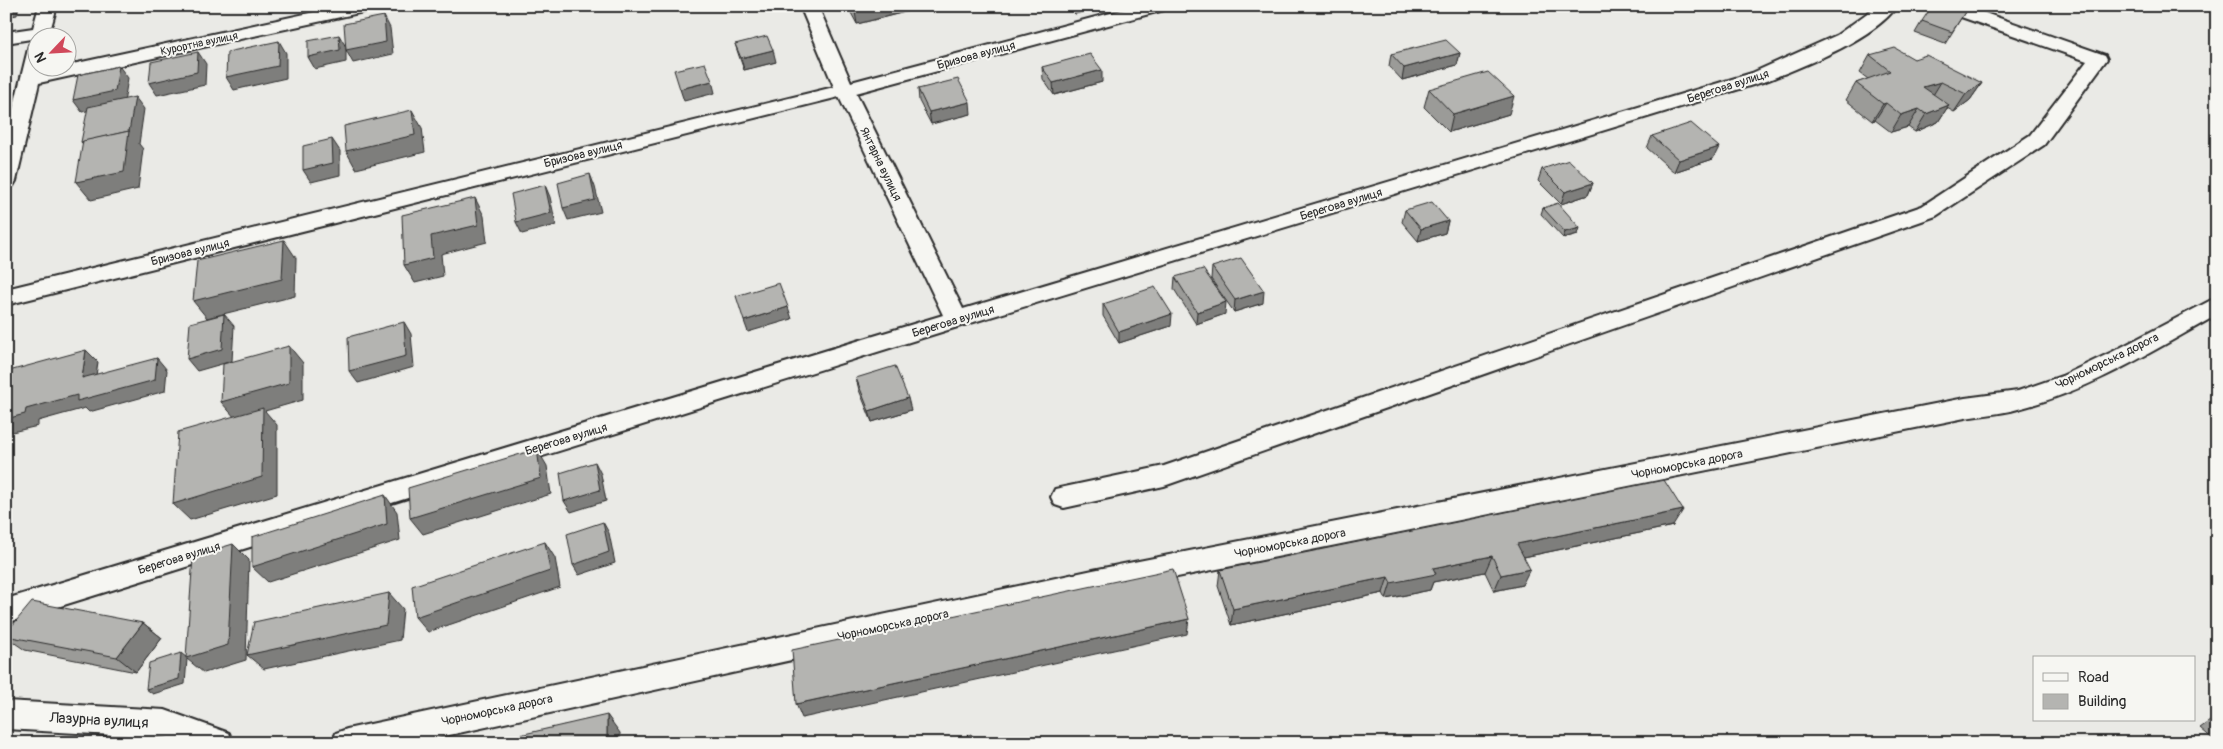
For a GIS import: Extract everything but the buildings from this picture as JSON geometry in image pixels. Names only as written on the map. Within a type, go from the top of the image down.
[{"type":"street","points":[[42,28],[48,6]]},
{"type":"street","name":"Курортна вулиця","points":[[30,79],[368,6]]},
{"type":"street","name":"Янтарна вулиця","points":[[809,6],[845,90],[957,319]]},
{"type":"street","name":"Берегова вулиця","points":[[6,611],[957,319],[1759,77],[1809,57],[1851,34],[1888,6]]},
{"type":"street","points":[[1064,497],[1164,476],[1929,211],[2037,140],[2098,58],[1947,6]]},
{"type":"street","name":"Бризова вулиця","points":[[6,297],[845,90],[1156,7]]},
{"type":"street","points":[[6,38],[28,38]]},
{"type":"street","points":[[6,182],[30,79]]},
{"type":"street","name":"Чорноморська дорога","points":[[347,743],[1093,582],[1965,408],[2017,400],[2068,383],[2119,358],[2217,305]]},
{"type":"street","name":"Лазурна вулиця","points":[[6,716],[165,724],[218,743]]}]
